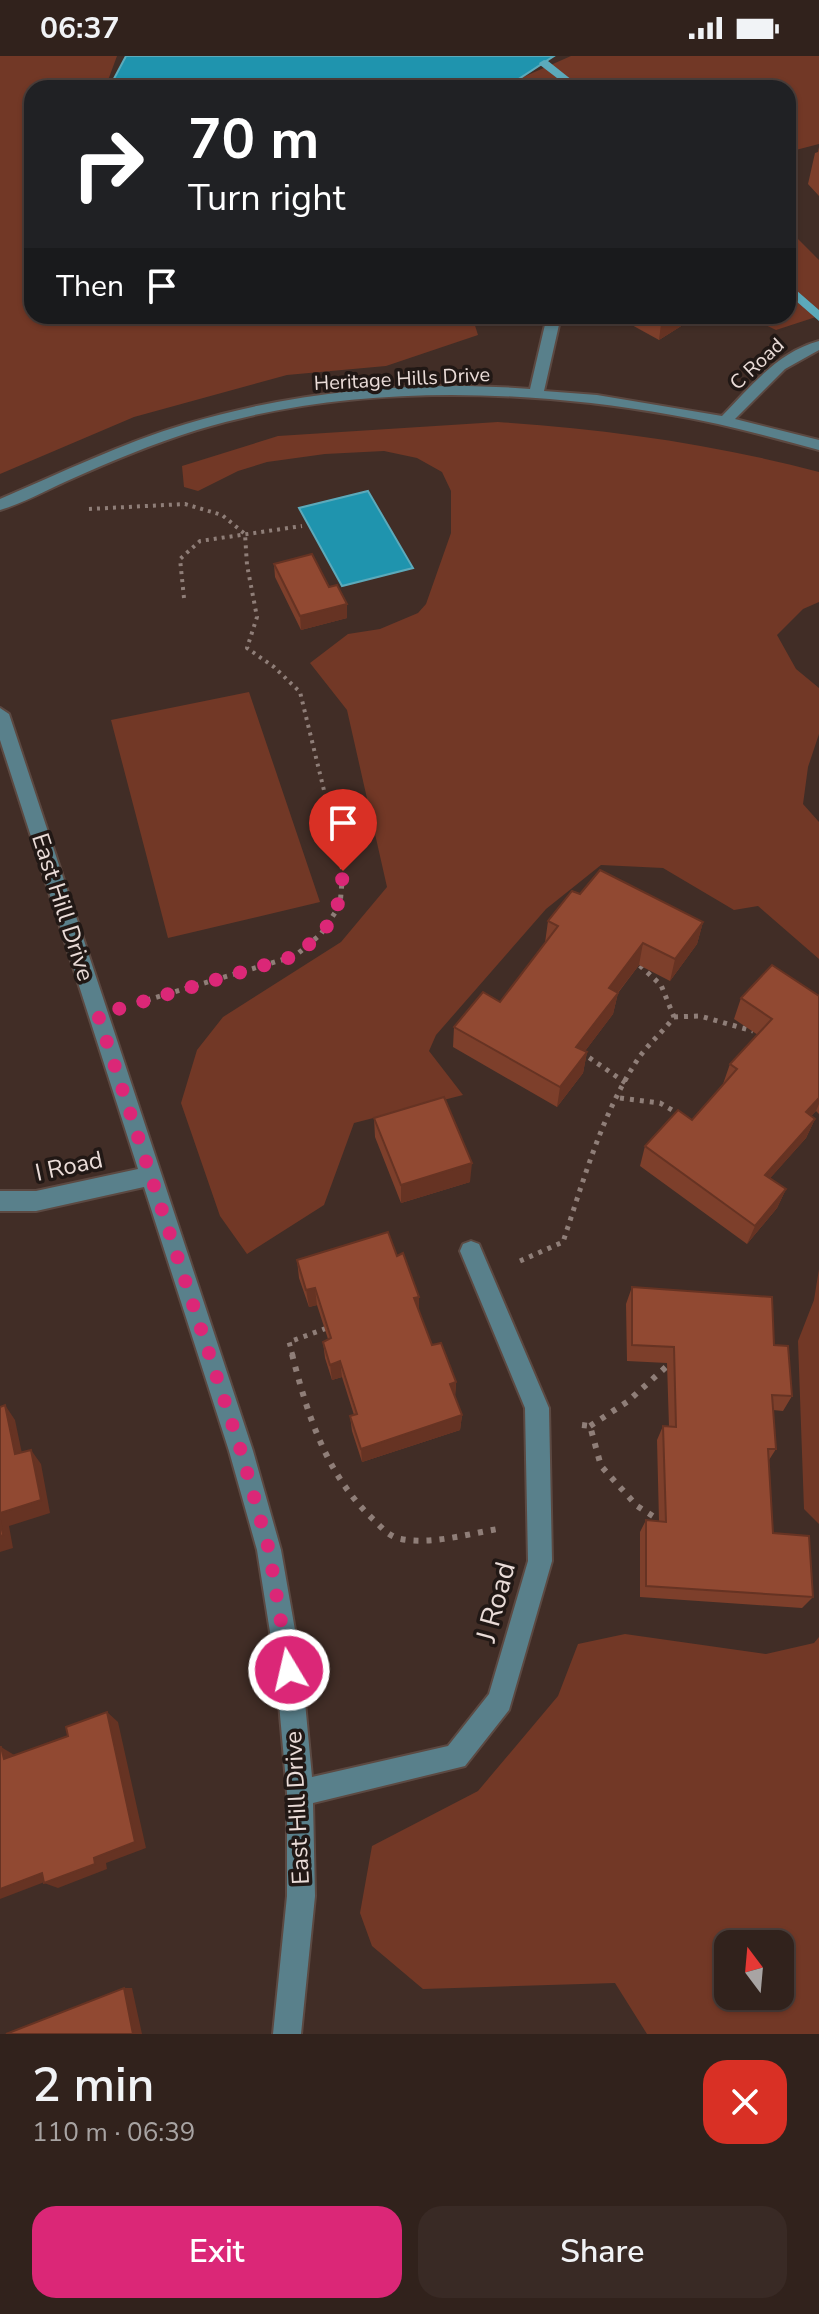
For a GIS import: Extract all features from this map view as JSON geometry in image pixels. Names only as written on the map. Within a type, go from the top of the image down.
[{"type":"street","points":[[536,395],[552,324]]},
{"type":"street","name":"C Road","points":[[726,420],[775,370],[802,350],[819,345]]},
{"type":"street","name":"Heritage Hills Drive","points":[[0,505],[147,443],[219,419],[371,396],[450,392],[597,399],[726,420],[819,445]]},
{"type":"street","name":"East Hill Drive","points":[[0,714],[241,1451],[269,1550],[289,1670],[300,1793],[301,1896],[287,2034]]},
{"type":"street","name":"I Road","points":[[0,1201],[36,1201],[149,1176]]},
{"type":"street","name":"J Road","points":[[300,1793],[456,1757],[500,1701],[540,1561],[537,1408],[471,1251]]},
{"type":"path","points":[[24,494],[52,508],[185,504],[222,515],[245,534],[247,565],[257,617],[247,648],[274,667],[300,692],[343,871],[340,905],[321,934],[295,956],[98,1015]]},
{"type":"path","points":[[184,598],[180,559],[200,541],[302,526]]},
{"type":"path","points":[[635,961],[661,985],[674,1017]]},
{"type":"path","points":[[674,1017],[700,1016],[753,1031]]},
{"type":"path","points":[[482,1276],[563,1242],[582,1185],[636,1060],[663,1035],[674,1017]]},
{"type":"path","points":[[578,1050],[626,1083]]},
{"type":"path","points":[[620,1098],[660,1103],[687,1118]]},
{"type":"path","points":[[327,1328],[289,1342],[302,1393],[331,1472],[359,1510],[396,1539],[433,1539],[539,1523]]},
{"type":"path","points":[[537,1424],[590,1426],[627,1402],[666,1367]]},
{"type":"path","points":[[590,1426],[601,1466],[637,1506],[659,1520]]},
{"type":"shaded area","points":[[0,56],[117,56],[108,80],[24,80],[24,324],[475,324],[478,335],[386,366],[287,375],[134,417],[0,474]]},
{"type":"shaded area","points":[[571,56],[819,56],[819,144],[796,150],[796,80],[518,80]]},
{"type":"shaded area","points":[[796,237],[819,260],[819,316],[796,323]]},
{"type":"shaded area","points":[[764,324],[794,324],[776,330]]},
{"type":"shaded area","points":[[498,422],[660,439],[819,472],[819,602],[803,609],[777,635],[796,669],[819,688],[819,734],[808,767],[803,804],[819,822],[819,959],[758,906],[734,910],[663,868],[601,865],[546,909],[436,1035],[429,1051],[463,1095],[354,1123],[324,1205],[247,1254],[220,1216],[181,1103],[197,1050],[223,1017],[341,942],[387,887],[347,710],[310,663],[348,634],[380,629],[418,613],[426,604],[451,533],[451,491],[442,472],[417,458],[384,451],[325,454],[267,462],[238,471],[198,491],[184,487],[182,466],[278,436]]},
{"type":"shaded area","points":[[249,692],[320,902],[168,938],[111,720]]},
{"type":"shaded area","points":[[819,1269],[819,1524],[804,1509],[798,1341],[814,1300]]},
{"type":"shaded area","points":[[625,1634],[766,1654],[814,1643],[819,1637],[819,2034],[647,2034],[615,1983],[423,1989],[372,1946],[360,1913],[372,1846],[478,1791],[558,1696],[578,1644]]},
{"type":"water","points":[[126,56],[554,56],[517,80],[113,80]]},
{"type":"water","points":[[368,491],[413,568],[342,586],[299,508]]},
{"type":"building","points":[[312,554],[329,587],[337,585],[347,604],[300,616],[274,564]]},
{"type":"building","points":[[600,870],[703,922],[675,959],[643,943],[609,988],[618,993],[576,1047],[587,1052],[560,1087],[454,1027],[483,992],[500,1002],[558,926],[548,921],[572,891],[580,894]]},
{"type":"building","points":[[772,965],[819,996],[819,1098],[806,1112],[815,1119],[765,1175],[786,1189],[755,1226],[645,1146],[678,1110],[692,1120],[737,1069],[730,1064],[772,1019],[741,998]]},
{"type":"building","points":[[444,1097],[472,1163],[401,1185],[374,1118]]},
{"type":"building","points":[[388,1232],[397,1256],[403,1253],[419,1297],[414,1298],[432,1345],[441,1343],[456,1382],[450,1384],[462,1415],[361,1449],[350,1416],[357,1414],[340,1361],[330,1365],[323,1342],[331,1338],[315,1288],[306,1290],[297,1260]]},
{"type":"building","points":[[632,1287],[772,1297],[774,1345],[788,1346],[792,1396],[772,1395],[776,1449],[768,1449],[773,1533],[809,1536],[813,1597],[646,1586],[646,1520],[666,1522],[663,1426],[676,1427],[674,1347],[632,1345]]},
{"type":"building","points":[[5,1405],[15,1454],[31,1450],[41,1500],[0,1513],[0,1407]]},
{"type":"building","points":[[107,1712],[135,1842],[94,1858],[95,1864],[44,1883],[42,1873],[0,1889],[0,1747],[4,1759],[68,1736],[66,1727]]},
{"type":"building","points":[[124,1988],[133,2034],[6,2034]]},
{"type":"waterway","points":[[544,63],[566,80]]},
{"type":"waterway","points":[[796,295],[819,317]]},
{"type":"route","points":[[289,1670],[269,1550],[241,1451],[98,1015],[295,956],[321,934],[340,905],[343,871]]}]
